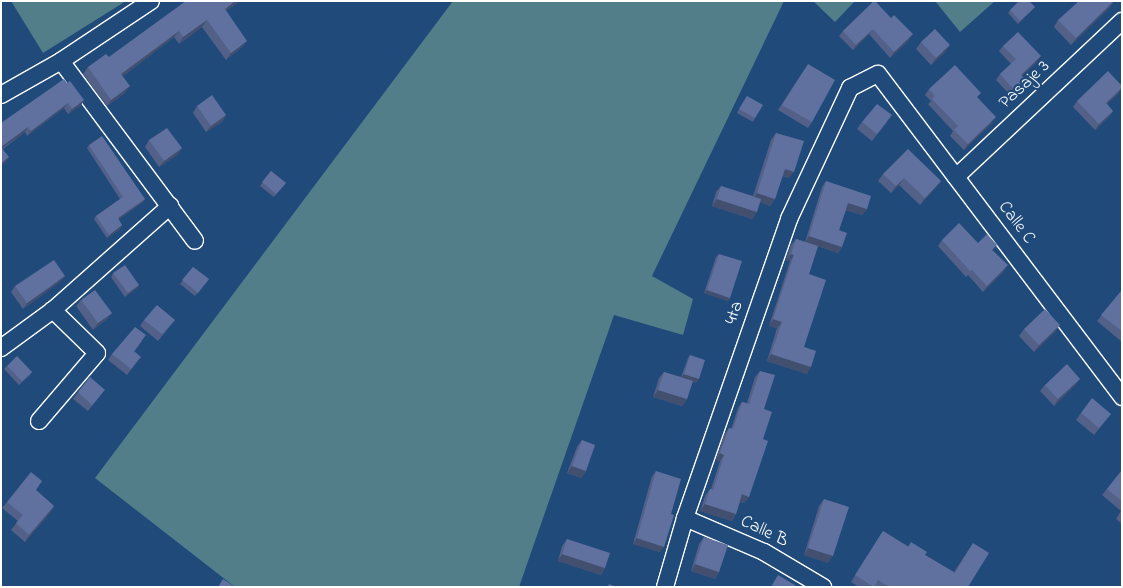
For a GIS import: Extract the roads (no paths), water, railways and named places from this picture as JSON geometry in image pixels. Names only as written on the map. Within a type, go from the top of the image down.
[{"type":"street","points":[[1,95],[61,61],[151,1]]},
{"type":"street","name":"Pasaje 3","points":[[956,178],[1122,21]]},
{"type":"street","points":[[61,61],[195,241]]},
{"type":"street","name":"Calle C","points":[[878,74],[1122,397]]},
{"type":"street","name":"4ta","points":[[665,587],[685,518],[789,219],[850,88],[878,74]]},
{"type":"street","points":[[1,348],[52,310],[170,206]]},
{"type":"street","points":[[38,422],[97,353],[52,310]]},
{"type":"street","name":"Calle B","points":[[685,518],[764,552],[823,587]]}]
